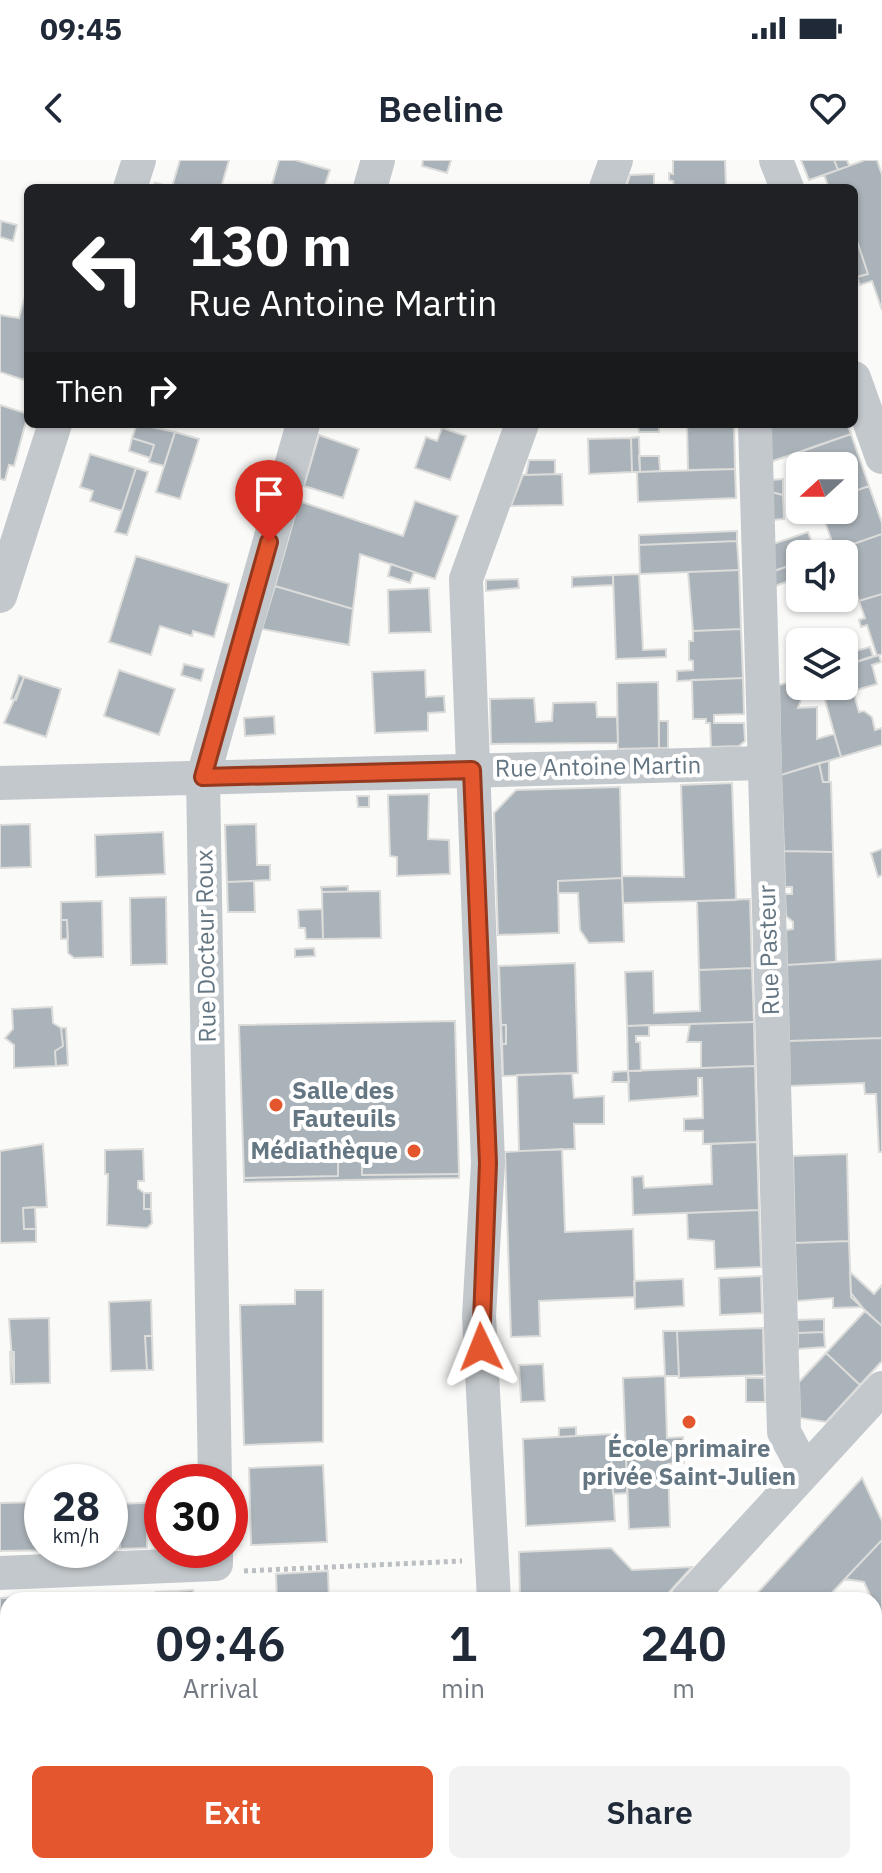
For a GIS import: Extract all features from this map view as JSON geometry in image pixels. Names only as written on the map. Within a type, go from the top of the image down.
[{"type":"street","points":[[131,184],[139,160]]},
{"type":"street","points":[[371,184],[378,160]]},
{"type":"street","points":[[607,184],[616,160]]},
{"type":"street","points":[[858,389],[882,457]]},
{"type":"street","points":[[0,596],[54,428]]},
{"type":"street","name":"Rue Docteur Roux","points":[[215,1464],[203,777],[302,428]]},
{"type":"street","points":[[494,1592],[479,1316],[488,1163],[466,579],[521,428]]},
{"type":"street","name":"Rue Pasteur","points":[[755,428],[784,1432],[805,1471]]},
{"type":"street","name":"Rue Antoine Martin","points":[[0,783],[764,763]]},
{"type":"street","points":[[694,1592],[882,1388]]},
{"type":"street","points":[[0,1573],[144,1566]]},
{"type":"path","points":[[248,1562],[492,1561]]},
{"type":"building","points":[[180,160],[229,160],[222,184],[173,184]]},
{"type":"building","points":[[279,160],[295,160],[330,170],[325,184],[272,184]]},
{"type":"building","points":[[423,160],[451,160],[447,173],[422,166]]},
{"type":"building","points":[[673,160],[725,160],[726,184],[673,184],[669,180],[669,173],[673,174]]},
{"type":"building","points":[[801,160],[834,160],[838,170],[809,180]]},
{"type":"building","points":[[834,160],[847,160],[849,166],[838,170]]},
{"type":"building","points":[[865,160],[877,160],[882,175],[882,310],[872,281],[860,285],[858,280],[858,277],[868,274],[858,244],[858,184],[827,184],[824,175]]},
{"type":"building","points":[[654,174],[654,184],[627,184],[630,175]]},
{"type":"building","points":[[1,221],[17,225],[13,241],[0,237]]},
{"type":"building","points":[[858,244],[868,274],[858,277]]},
{"type":"building","points":[[24,300],[24,380],[0,372],[0,315],[19,318]]},
{"type":"building","points":[[0,405],[24,413],[24,428],[14,466],[9,465],[5,480],[0,479]]},
{"type":"building","points":[[136,428],[175,432],[164,466],[149,462],[154,445],[132,438]]},
{"type":"building","points":[[442,428],[466,436],[450,480],[415,468],[426,437],[437,441]]},
{"type":"building","points":[[638,428],[659,428],[659,432],[639,432]]},
{"type":"building","points":[[687,428],[734,428],[735,469],[688,470]]},
{"type":"building","points":[[769,428],[849,428],[851,434],[799,452],[786,452],[786,456],[770,462]]},
{"type":"building","points":[[175,432],[199,439],[180,499],[156,492]]},
{"type":"building","points":[[851,434],[857,452],[803,452]]},
{"type":"building","points":[[319,435],[359,449],[343,498],[304,486]]},
{"type":"building","points":[[639,437],[640,472],[632,472],[631,438]]},
{"type":"building","points":[[132,438],[154,445],[150,458],[129,451]]},
{"type":"building","points":[[631,438],[632,472],[589,474],[588,439]]},
{"type":"building","points":[[90,454],[136,468],[122,511],[90,501],[93,491],[80,487]]},
{"type":"building","points":[[858,454],[869,486],[858,490]]},
{"type":"building","points":[[639,456],[659,456],[660,471],[640,472]]},
{"type":"building","points":[[529,460],[555,460],[555,474],[526,475]]},
{"type":"building","points":[[136,468],[148,472],[127,535],[115,532]]},
{"type":"building","points":[[735,469],[736,498],[638,502],[637,472]]},
{"type":"building","points":[[562,474],[563,505],[511,506],[523,475]]},
{"type":"building","points":[[783,479],[783,495],[771,492],[771,480]]},
{"type":"building","points":[[869,486],[882,523],[882,534],[858,542],[858,540],[828,540],[831,539],[826,524],[858,524],[858,490]]},
{"type":"building","points":[[771,492],[783,495],[784,519],[773,520]]},
{"type":"building","points":[[299,501],[403,536],[415,501],[458,516],[435,579],[360,554],[353,609],[275,586]]},
{"type":"building","points":[[737,531],[737,541],[639,545],[639,535]]},
{"type":"building","points":[[808,532],[811,540],[786,540],[786,567],[774,571],[773,544]]},
{"type":"building","points":[[882,534],[882,594],[859,601],[858,598],[858,542]]},
{"type":"building","points":[[737,541],[739,570],[640,574],[639,545]]},
{"type":"building","points":[[136,556],[229,584],[214,637],[193,631],[192,636],[160,626],[151,655],[109,642]]},
{"type":"building","points":[[391,564],[414,572],[410,583],[388,576]]},
{"type":"building","points":[[786,567],[786,582],[775,586],[774,571]]},
{"type":"building","points":[[739,570],[741,629],[693,631],[688,572]]},
{"type":"building","points":[[639,574],[643,650],[666,649],[666,657],[616,659],[613,575]]},
{"type":"building","points":[[613,575],[613,585],[572,587],[572,577]]},
{"type":"building","points":[[518,579],[519,588],[486,591],[486,580]]},
{"type":"building","points":[[275,586],[353,609],[349,645],[262,629]]},
{"type":"building","points":[[429,588],[431,632],[389,633],[388,590]]},
{"type":"building","points":[[882,594],[882,654],[877,656],[867,625],[861,627],[859,620],[865,618],[859,601]]},
{"type":"building","points":[[741,629],[743,678],[677,681],[677,671],[693,670],[693,661],[689,660],[689,641],[693,641],[693,631]]},
{"type":"building","points":[[870,647],[873,656],[858,661],[858,650]]},
{"type":"building","points":[[879,655],[881,662],[872,665],[877,684],[858,690],[858,662]]},
{"type":"building","points":[[184,664],[204,669],[201,681],[181,675]]},
{"type":"building","points":[[119,670],[175,689],[159,735],[104,716]]},
{"type":"building","points":[[425,670],[426,697],[444,696],[445,712],[428,713],[428,731],[375,733],[372,672]]},
{"type":"building","points":[[19,675],[24,677],[16,700],[11,699]]},
{"type":"building","points":[[24,677],[61,689],[46,737],[4,723]]},
{"type":"building","points":[[743,678],[744,714],[714,715],[714,723],[744,723],[745,741],[739,746],[711,747],[710,723],[706,723],[706,719],[693,719],[692,680]]},
{"type":"building","points":[[658,682],[659,748],[618,749],[617,683]]},
{"type":"building","points":[[786,683],[786,700],[801,700],[798,708],[817,707],[817,739],[834,734],[841,757],[781,775],[779,685]]},
{"type":"building","points":[[534,698],[536,722],[552,721],[553,703],[596,702],[597,717],[617,717],[618,743],[491,744],[490,699]]},
{"type":"building","points":[[825,700],[856,700],[859,712],[864,711],[872,717],[875,730],[882,728],[882,745],[841,757]]},
{"type":"building","points":[[274,716],[275,734],[245,736],[244,718]]},
{"type":"building","points":[[659,721],[668,721],[668,748],[659,748]]},
{"type":"building","points":[[829,761],[829,782],[823,782],[819,763]]},
{"type":"building","points":[[819,763],[823,782],[831,782],[833,852],[784,851],[781,775]]},
{"type":"building","points":[[732,783],[736,900],[623,903],[622,876],[684,877],[681,785]]},
{"type":"building","points":[[620,787],[622,878],[558,881],[559,933],[498,935],[494,813],[516,790]]},
{"type":"building","points":[[429,794],[428,839],[449,840],[450,874],[397,876],[397,857],[390,856],[388,795]]},
{"type":"building","points":[[357,796],[369,796],[369,807],[358,807]]},
{"type":"building","points":[[30,824],[31,867],[0,868],[0,825]]},
{"type":"building","points":[[256,824],[257,865],[270,865],[270,880],[227,882],[225,825]]},
{"type":"building","points":[[163,832],[165,874],[96,877],[95,835]]},
{"type":"building","points":[[882,849],[882,875],[878,877],[871,853]]},
{"type":"building","points":[[784,851],[833,852],[836,962],[787,965],[786,930],[793,929],[793,922],[786,916],[785,894],[792,894],[792,887],[785,887]]},
{"type":"building","points":[[622,878],[624,942],[589,943],[580,930],[578,893],[558,893],[558,881]]},
{"type":"building","points":[[254,881],[255,912],[228,912],[227,882]]},
{"type":"building","points":[[348,886],[348,892],[322,892],[321,887]]},
{"type":"building","points":[[380,891],[381,938],[323,939],[322,892]]},
{"type":"building","points":[[166,897],[167,964],[131,965],[130,898]]},
{"type":"building","points":[[750,899],[752,968],[699,970],[697,901]]},
{"type":"building","points":[[102,901],[103,957],[74,958],[68,953],[67,920],[61,920],[61,902]]},
{"type":"building","points":[[322,909],[323,939],[306,939],[305,928],[299,928],[298,910]]},
{"type":"building","points":[[61,920],[67,920],[68,939],[61,939]]},
{"type":"building","points":[[314,948],[315,956],[295,957],[295,949]]},
{"type":"building","points":[[882,959],[882,1038],[789,1041],[787,965]]},
{"type":"building","points":[[575,963],[578,1073],[503,1076],[502,1044],[506,1044],[506,1025],[501,1025],[499,966]]},
{"type":"building","points":[[752,968],[754,1022],[627,1026],[625,972],[653,971],[654,1013],[700,1011],[699,970]]},
{"type":"building","points":[[52,1007],[53,1023],[61,1028],[63,1046],[55,1051],[56,1066],[14,1068],[14,1045],[5,1038],[13,1029],[12,1009]]},
{"type":"building","points":[[455,1021],[459,1174],[362,1175],[362,1161],[338,1161],[338,1176],[244,1178],[239,1025]]},
{"type":"building","points":[[754,1022],[755,1066],[701,1068],[701,1042],[687,1042],[690,1024]]},
{"type":"building","points":[[501,1025],[506,1025],[506,1044],[502,1044]]},
{"type":"building","points":[[649,1025],[649,1036],[636,1036],[636,1042],[640,1042],[641,1071],[628,1071],[627,1026]]},
{"type":"building","points":[[61,1028],[66,1028],[68,1065],[56,1066],[55,1051],[63,1046]]},
{"type":"building","points":[[882,1038],[882,1152],[879,1152],[876,1094],[865,1094],[864,1083],[790,1086],[789,1041]]},
{"type":"building","points":[[755,1066],[757,1142],[703,1144],[703,1131],[684,1131],[684,1119],[703,1118],[702,1078],[698,1078],[698,1096],[629,1101],[628,1071]]},
{"type":"building","points":[[628,1071],[629,1082],[612,1082],[613,1072]]},
{"type":"building","points":[[572,1073],[574,1098],[604,1096],[604,1124],[574,1124],[575,1149],[519,1151],[517,1075]]},
{"type":"building","points":[[757,1142],[759,1210],[633,1215],[632,1177],[643,1176],[644,1188],[712,1184],[711,1144]]},
{"type":"building","points":[[43,1144],[47,1207],[23,1208],[24,1229],[36,1229],[36,1242],[0,1243],[0,1151]]},
{"type":"building","points":[[143,1149],[144,1181],[138,1181],[138,1188],[144,1193],[144,1209],[151,1208],[152,1223],[147,1228],[107,1225],[105,1150]]},
{"type":"building","points":[[562,1149],[565,1232],[633,1229],[635,1297],[539,1301],[540,1336],[511,1337],[505,1152]]},
{"type":"building","points":[[847,1154],[849,1241],[795,1243],[793,1156]]},
{"type":"building","points":[[338,1161],[362,1161],[362,1175],[459,1174],[459,1178],[244,1182],[244,1178],[338,1176]]},
{"type":"building","points":[[144,1193],[151,1193],[151,1208],[144,1209]]},
{"type":"building","points":[[35,1207],[36,1229],[24,1229],[23,1208]]},
{"type":"building","points":[[759,1210],[761,1267],[715,1269],[714,1241],[688,1239],[687,1213]]},
{"type":"building","points":[[849,1241],[851,1293],[862,1307],[833,1308],[833,1298],[797,1301],[795,1243]]},
{"type":"building","points":[[850,1272],[874,1294],[882,1285],[882,1326],[851,1297]]},
{"type":"building","points":[[761,1276],[762,1313],[720,1315],[719,1278]]},
{"type":"building","points":[[683,1279],[684,1306],[635,1309],[634,1281]]},
{"type":"building","points":[[295,1290],[323,1290],[323,1442],[244,1445],[240,1305],[295,1304]]},
{"type":"building","points":[[151,1300],[152,1336],[145,1336],[147,1370],[111,1371],[109,1302]]},
{"type":"building","points":[[865,1311],[882,1326],[882,1361],[860,1385],[826,1353]]},
{"type":"building","points":[[49,1318],[50,1383],[14,1384],[9,1319]]},
{"type":"building","points":[[824,1319],[824,1332],[798,1333],[797,1320]]},
{"type":"building","points":[[763,1328],[764,1375],[679,1378],[677,1331]]},
{"type":"building","points":[[663,1331],[677,1331],[679,1376],[665,1376]]},
{"type":"building","points":[[824,1332],[825,1347],[798,1349],[798,1333]]},
{"type":"building","points":[[145,1336],[152,1336],[153,1370],[147,1370]]},
{"type":"building","points":[[10,1352],[14,1352],[14,1384],[11,1384]]},
{"type":"building","points":[[826,1353],[860,1385],[826,1422],[800,1418],[799,1382]]},
{"type":"building","points":[[543,1364],[545,1401],[521,1402],[519,1365]]},
{"type":"building","points":[[665,1376],[667,1438],[683,1437],[684,1463],[668,1464],[670,1527],[629,1529],[623,1378]]},
{"type":"building","points":[[746,1378],[764,1378],[765,1402],[746,1402]]},
{"type":"building","points":[[576,1427],[576,1436],[559,1437],[559,1428]]},
{"type":"building","points":[[610,1434],[615,1521],[526,1526],[523,1439]]},
{"type":"building","points":[[626,1458],[627,1493],[613,1494],[611,1459]]},
{"type":"building","points":[[323,1465],[327,1542],[251,1545],[249,1468]]},
{"type":"building","points":[[862,1478],[882,1521],[882,1540],[833,1592],[758,1592]]},
{"type":"building","points":[[24,1502],[24,1551],[0,1551],[0,1503]]},
{"type":"building","points":[[144,1503],[144,1548],[128,1549],[128,1504]]},
{"type":"building","points":[[882,1540],[882,1592],[869,1592],[864,1582],[845,1579]]},
{"type":"building","points":[[611,1548],[632,1570],[692,1567],[669,1592],[520,1592],[519,1552]]},
{"type":"building","points":[[328,1571],[329,1592],[277,1592],[276,1574]]},
{"type":"place","name":"Salle des Fauteuils","points":[[276,1105]]},
{"type":"place","name":"Médiathèque","points":[[414,1151]]},
{"type":"place","name":"École primaire privée Saint-Julien","points":[[689,1422]]},
{"type":"route","points":[[269,542],[203,777],[472,770],[488,1163],[479,1316],[481,1347]]}]
